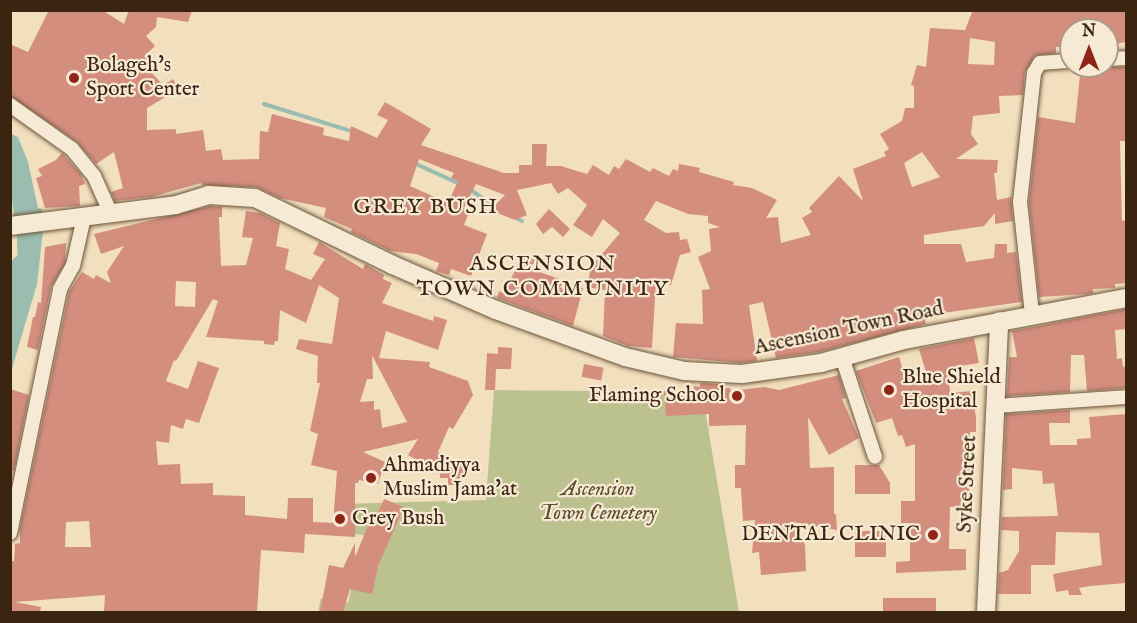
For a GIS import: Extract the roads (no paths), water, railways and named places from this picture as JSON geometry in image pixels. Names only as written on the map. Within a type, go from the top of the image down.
[{"type":"main road","name":"Ascension Town Road","points":[[10,226],[176,205],[209,195],[255,198],[393,265],[496,310],[625,357],[684,371],[742,374],[842,357],[904,340],[1126,298]]},
{"type":"main road","name":"Syke Street","points":[[986,612],[999,321]]},
{"type":"street","points":[[1032,314],[1020,202],[1034,73],[1040,63],[1059,62]]},
{"type":"street","points":[[10,105],[72,149],[94,176],[111,214]]},
{"type":"street","points":[[10,533],[58,298],[73,266],[84,217]]},
{"type":"street","points":[[842,357],[875,457]]},
{"type":"street","points":[[995,406],[1126,397]]},
{"type":"waterway","points":[[264,104],[354,132]]},
{"type":"waterway","points":[[414,163],[462,185]]},
{"type":"waterway","points":[[468,188],[497,208]]},
{"type":"waterway","points":[[514,217],[522,221]]},
{"type":"waterway","points":[[10,332],[23,266]]},
{"type":"place","name":"Bolageh's Sport Center","points":[[74,78]]},
{"type":"place","name":"Blue Shield Hospital","points":[[889,390]]},
{"type":"place","name":"Flaming School","points":[[737,396]]},
{"type":"place","name":"Ahmadiyya Muslim Jama'at","points":[[371,478]]},
{"type":"place","name":"Grey Bush","points":[[340,519]]},
{"type":"place","name":"DENTAL CLINIC","points":[[933,535]]},
{"type":"district","name":"GREY BUSH","points":[[426,208]]},
{"type":"district","name":"ASCENSION TOWN COMMUNITY","points":[[543,276]]},
{"type":"park label","name":"Ascension Town Cemetery","points":[[598,502]]}]
